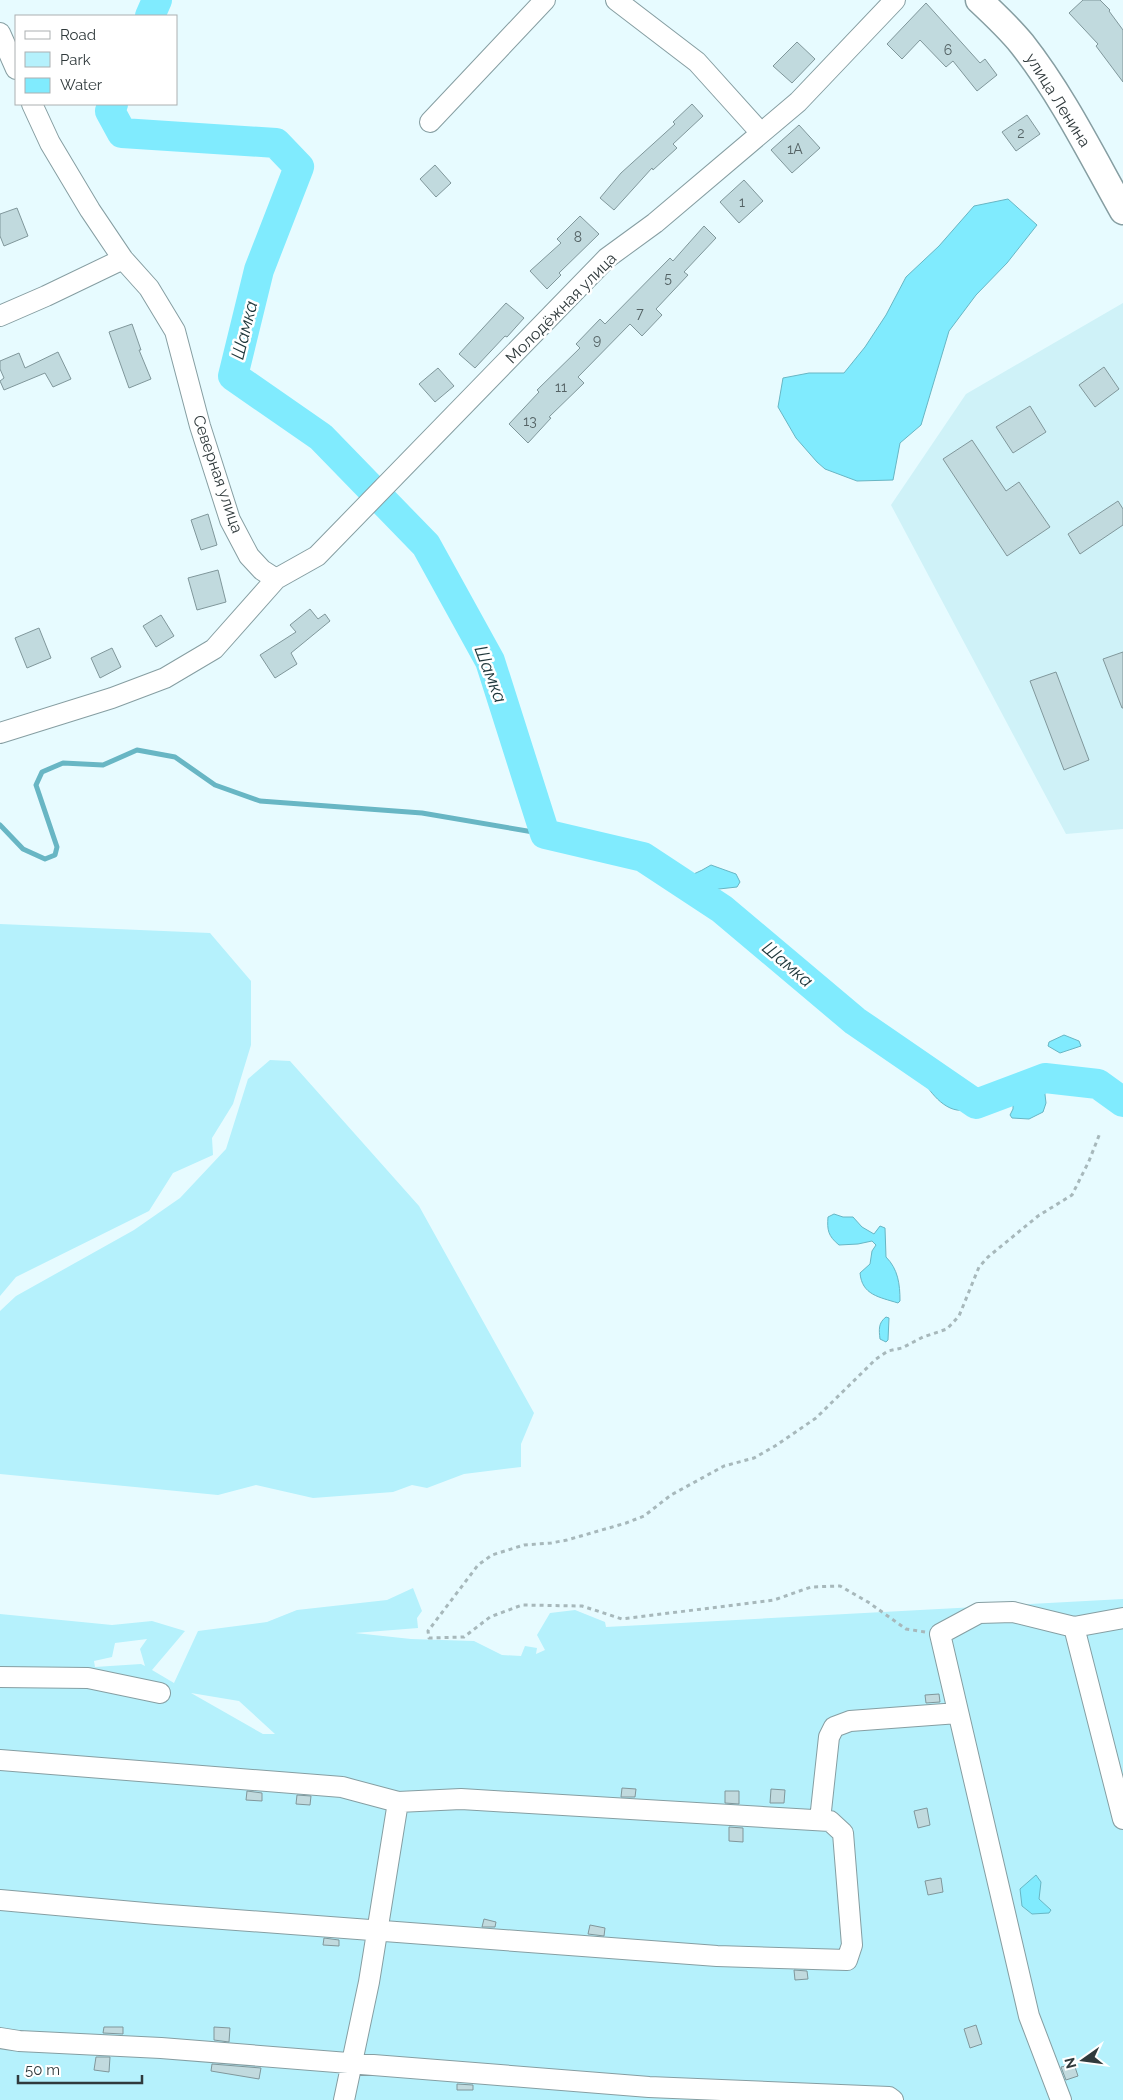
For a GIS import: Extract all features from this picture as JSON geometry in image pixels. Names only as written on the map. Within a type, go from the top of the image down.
[{"type":"main road","name":"улица Ленина","points":[[979,0],[1020,42],[1035,61],[1069,115],[1123,211]]},
{"type":"street","points":[[430,122],[545,0]]},
{"type":"street","points":[[616,0],[697,62],[761,132]]},
{"type":"street","name":"Молодёжная улица","points":[[276,579],[317,556],[607,258],[655,223],[798,102],[895,0]]},
{"type":"street","points":[[0,33],[15,66]]},
{"type":"street","name":"Северная улица","points":[[32,105],[50,143],[90,210],[123,259],[149,288],[175,331],[200,426],[230,520],[249,556],[262,570],[276,579]]},
{"type":"street","points":[[0,316],[123,259]]},
{"type":"street","points":[[0,733],[112,698],[165,678],[214,649],[276,579]]},
{"type":"street","points":[[1060,2100],[1029,2016],[940,1634],[979,1613],[1013,1612],[1074,1627],[1123,1618]]},
{"type":"street","points":[[1074,1627],[1123,1819]]},
{"type":"street","points":[[0,1677],[88,1678],[160,1693]]},
{"type":"street","points":[[820,1820],[829,1737],[834,1727],[850,1721],[958,1713]]},
{"type":"street","points":[[0,1760],[342,1786],[398,1802],[460,1799],[830,1821],[843,1833],[852,1945],[848,1960],[717,1956],[156,1914],[0,1900]]},
{"type":"street","points":[[344,2100],[350,2064],[369,1982],[398,1802]]},
{"type":"street","points":[[0,2038],[161,2048],[649,2087],[889,2097],[893,2100]]},
{"type":"path","points":[[940,1634],[906,1629],[868,1602],[840,1586],[811,1586],[774,1600],[622,1619],[582,1606],[522,1605],[490,1617],[464,1637],[429,1638],[428,1631],[478,1565],[492,1555],[524,1545],[552,1544],[644,1516],[671,1495],[724,1466],[754,1458],[775,1446],[816,1418],[876,1359],[888,1351],[902,1348],[923,1337],[947,1329],[959,1316],[979,1267],[988,1257],[1038,1216],[1072,1195],[1100,1133]]},
{"type":"shaded area","points":[[1123,303],[1123,829],[1066,834],[891,505],[966,394]]},
{"type":"green space","points":[[0,924],[210,933],[251,981],[251,1045],[233,1104],[212,1138],[213,1155],[173,1173],[149,1211],[16,1277],[0,1296]]},
{"type":"green space","points":[[270,1060],[290,1061],[419,1206],[534,1413],[521,1444],[521,1467],[464,1474],[427,1488],[412,1485],[393,1492],[313,1498],[256,1485],[218,1495],[0,1474],[0,1311],[16,1296],[134,1230],[180,1198],[226,1149],[248,1079]]},
{"type":"green space","points":[[413,1588],[422,1611],[417,1618],[418,1628],[355,1633],[411,1639],[474,1641],[502,1655],[521,1656],[525,1646],[537,1648],[536,1654],[545,1650],[537,1635],[550,1613],[575,1610],[605,1622],[606,1627],[1123,1599],[1123,2100],[0,2100],[0,1614],[112,1625],[152,1621],[185,1631],[152,1670],[174,1683],[198,1631],[267,1622],[297,1610],[387,1600]],"holes":[[[147,1639],[140,1649],[145,1666],[141,1664],[95,1667],[94,1661],[112,1657],[115,1643]],[[191,1693],[239,1701],[275,1734],[263,1734]]]},
{"type":"water","points":[[1008,199],[1037,225],[1007,263],[976,295],[949,331],[921,425],[900,443],[893,480],[857,481],[825,469],[796,438],[778,407],[783,378],[809,373],[844,373],[865,347],[886,315],[906,277],[939,246],[974,206]]},
{"type":"water","points":[[711,865],[736,874],[740,882],[737,887],[710,890],[695,882],[689,885],[686,890],[682,891],[676,887],[675,884],[679,881]]},
{"type":"water","points":[[1064,1035],[1079,1041],[1081,1046],[1060,1053],[1048,1046],[1049,1042]]},
{"type":"water","points":[[932,1071],[944,1082],[950,1094],[970,1106],[968,1109],[954,1109],[941,1102],[935,1096],[922,1078],[926,1072]]},
{"type":"water","points":[[1044,1086],[1046,1103],[1043,1112],[1029,1119],[1012,1118],[1010,1115],[1013,1109],[1013,1102],[1029,1098]]},
{"type":"water","points":[[834,1214],[843,1217],[853,1217],[862,1227],[874,1234],[880,1226],[885,1228],[886,1257],[896,1272],[899,1283],[900,1301],[898,1303],[873,1294],[864,1286],[860,1273],[870,1264],[872,1251],[876,1245],[872,1241],[839,1245],[832,1239],[828,1229],[828,1217]]},
{"type":"water","points":[[886,1317],[889,1318],[888,1340],[886,1342],[880,1339],[879,1330],[880,1324]]},
{"type":"water","points":[[1036,1875],[1041,1882],[1039,1899],[1051,1910],[1049,1913],[1032,1914],[1022,1906],[1020,1889]]},
{"type":"building","points":[[1083,0],[1100,0],[1110,10],[1123,30],[1123,82],[1096,46],[1098,44],[1069,13]]},
{"type":"building","points":[[926,3],[980,63],[985,59],[997,75],[977,91],[953,61],[946,67],[920,40],[902,59],[887,44]]},
{"type":"building","points":[[797,42],[815,59],[792,83],[773,66]]},
{"type":"building","points":[[692,104],[703,116],[673,144],[677,148],[653,170],[652,168],[614,210],[600,198],[621,173],[675,124],[673,122]]},
{"type":"building","points":[[1027,115],[1040,134],[1016,151],[1002,132]]},
{"type":"building","points":[[799,125],[820,148],[792,173],[771,150]]},
{"type":"building","points":[[435,165],[451,183],[436,197],[420,179]]},
{"type":"building","points":[[744,180],[763,201],[739,223],[720,202]]},
{"type":"building","points":[[17,208],[28,236],[4,246],[0,236],[0,214]]},
{"type":"building","points":[[580,216],[599,234],[559,273],[561,275],[547,289],[530,271],[561,243],[557,239]]},
{"type":"building","points":[[704,226],[716,238],[684,272],[688,275],[656,309],[662,315],[642,336],[630,324],[578,377],[584,383],[549,417],[551,418],[528,443],[509,424],[539,392],[537,390],[580,348],[576,344],[600,319],[605,324],[670,258],[673,261]]},
{"type":"building","points":[[506,303],[524,318],[475,368],[459,354]]},
{"type":"building","points":[[132,324],[141,350],[139,350],[151,379],[129,388],[109,332]]},
{"type":"building","points":[[58,352],[71,379],[53,387],[45,373],[4,390],[0,381],[4,378],[0,369],[0,361],[19,353],[25,368]]},
{"type":"building","points":[[1104,367],[1119,389],[1095,407],[1079,385]]},
{"type":"building","points":[[438,368],[454,386],[435,402],[419,384]]},
{"type":"building","points":[[1030,406],[1046,432],[1013,453],[996,427]]},
{"type":"building","points":[[972,440],[1006,491],[1019,482],[1050,527],[1007,556],[943,459]]},
{"type":"building","points":[[1118,501],[1123,509],[1123,525],[1080,554],[1068,534]]},
{"type":"building","points":[[208,514],[217,545],[201,550],[191,520]]},
{"type":"building","points":[[218,570],[226,602],[197,610],[188,578]]},
{"type":"building","points":[[310,609],[318,619],[325,614],[330,621],[291,653],[297,664],[275,678],[260,655],[296,632],[290,625]]},
{"type":"building","points":[[161,615],[174,636],[156,647],[143,626]]},
{"type":"building","points":[[39,628],[51,658],[27,668],[15,638]]},
{"type":"building","points":[[112,648],[121,667],[100,678],[91,658]]},
{"type":"building","points":[[1123,652],[1123,708],[1122,708],[1103,659]]},
{"type":"building","points":[[1056,672],[1089,760],[1064,770],[1030,681]]},
{"type":"building","points":[[939,1694],[940,1702],[926,1703],[925,1695]]},
{"type":"building","points":[[622,1788],[636,1789],[635,1797],[621,1797]]},
{"type":"building","points":[[771,1789],[785,1790],[784,1803],[770,1803]]},
{"type":"building","points":[[247,1791],[262,1793],[262,1801],[246,1800]]},
{"type":"building","points":[[725,1791],[739,1791],[739,1804],[725,1803]]},
{"type":"building","points":[[297,1795],[311,1796],[310,1805],[296,1804]]},
{"type":"building","points":[[927,1808],[930,1825],[918,1828],[914,1811]]},
{"type":"building","points":[[729,1827],[743,1828],[743,1842],[729,1841]]},
{"type":"building","points":[[941,1878],[943,1892],[928,1895],[925,1881]]},
{"type":"building","points":[[484,1919],[496,1922],[495,1927],[482,1927]]},
{"type":"building","points":[[590,1925],[605,1928],[604,1936],[588,1934]]},
{"type":"building","points":[[324,1938],[339,1940],[339,1946],[323,1945]]},
{"type":"building","points":[[794,1970],[807,1971],[808,1979],[795,1980]]},
{"type":"building","points":[[976,2025],[982,2044],[970,2048],[964,2029]]},
{"type":"building","points":[[104,2027],[123,2027],[123,2034],[103,2033]]},
{"type":"building","points":[[214,2027],[230,2028],[229,2042],[214,2040]]},
{"type":"building","points":[[96,2057],[110,2057],[109,2072],[94,2070]]},
{"type":"building","points":[[212,2064],[261,2068],[259,2079],[211,2071]]},
{"type":"building","points":[[1074,2064],[1078,2076],[1066,2080],[1061,2067]]},
{"type":"building","points":[[457,2084],[473,2085],[473,2090],[457,2090]]},
{"type":"waterway","name":"Шамка","points":[[150,15],[157,0]]},
{"type":"waterway","name":"Шамка","points":[[113,105],[110,111],[122,133],[276,143],[299,167],[259,270],[233,376],[321,437],[426,545],[490,661],[545,834],[643,857],[722,909],[855,1021],[976,1104],[1045,1078],[1098,1084],[1123,1102]]},
{"type":"waterway","points":[[0,825],[23,849],[45,859],[55,855],[57,847],[36,785],[42,772],[63,763],[103,765],[137,750],[175,757],[215,785],[260,801],[422,813],[545,834]]}]
